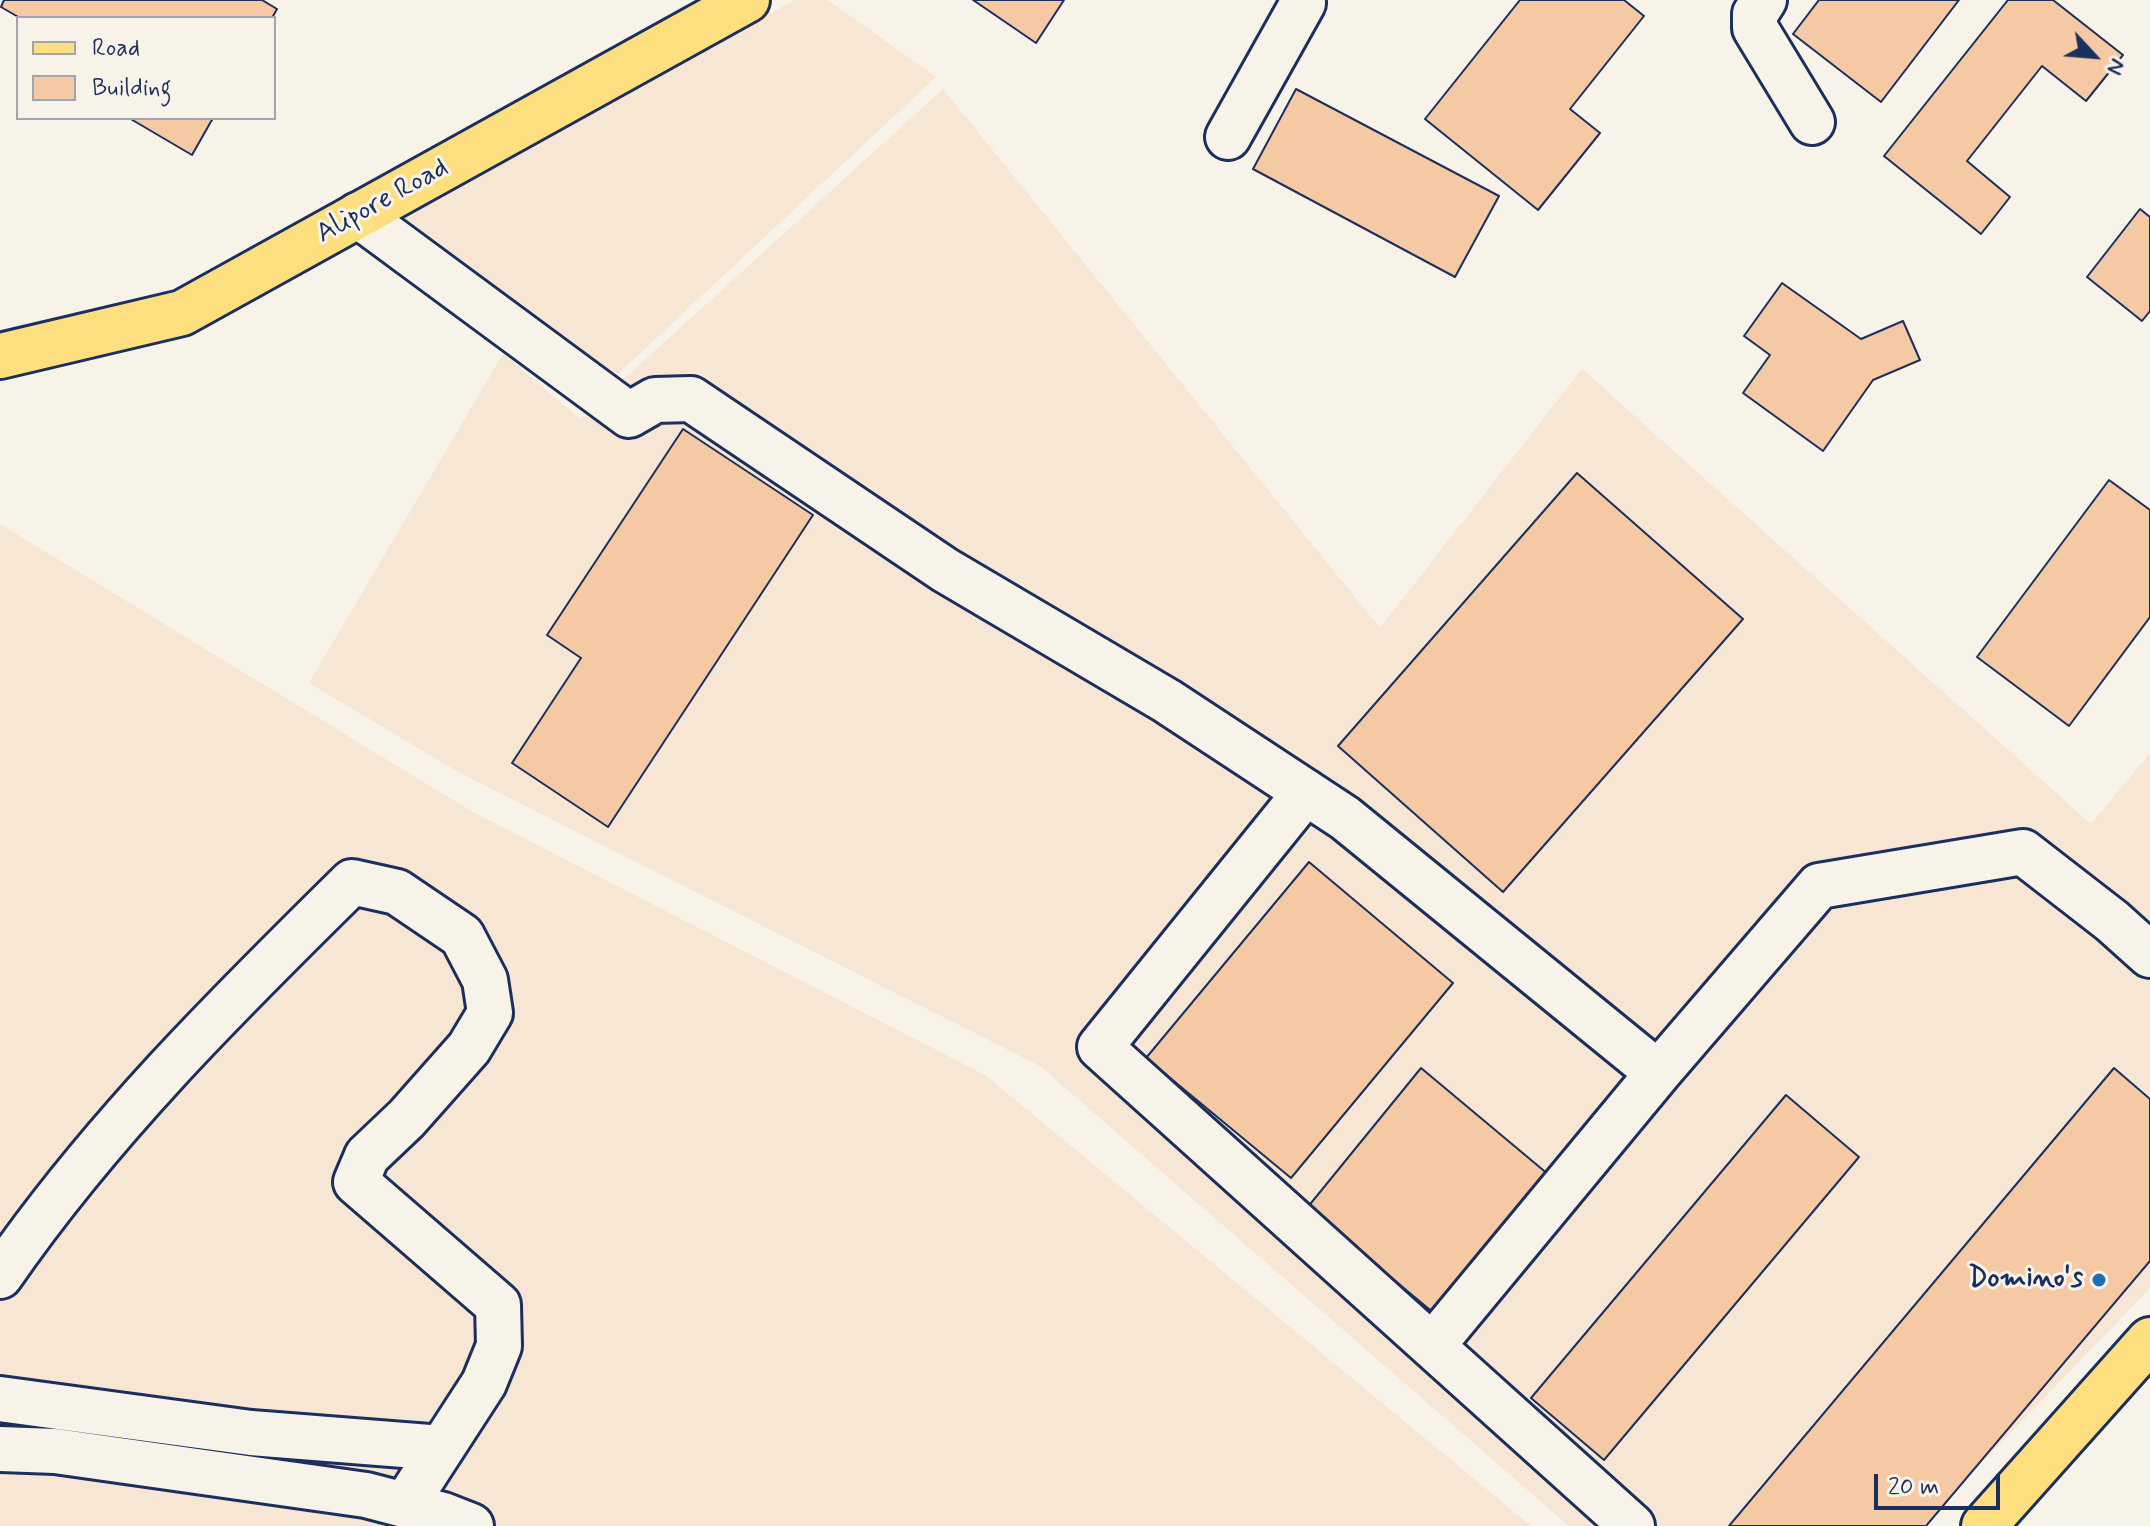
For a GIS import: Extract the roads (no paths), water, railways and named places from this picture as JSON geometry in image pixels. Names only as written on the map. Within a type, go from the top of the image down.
[{"type":"main road","name":"Alipore Road","points":[[0,356],[182,313],[747,0]]},
{"type":"main road","points":[[1984,1526],[2150,1340]]},
{"type":"lane","points":[[1228,137],[1302,0]]},
{"type":"lane","points":[[1764,0],[1755,14],[1755,28],[1812,122]]},
{"type":"lane","points":[[358,215],[629,415],[655,400],[691,399],[945,570],[1167,701],[1306,792],[1345,818],[1658,1073]]},
{"type":"lane","points":[[1306,792],[1100,1047],[1632,1526]]},
{"type":"lane","points":[[1432,1346],[1658,1073],[1819,886],[2023,852],[2112,921],[2150,955]]},
{"type":"lane","points":[[0,1276],[95,1154],[216,1016],[352,882],[397,892],[462,936],[485,980],[490,1013],[469,1048],[407,1118],[367,1156],[356,1182],[498,1305],[499,1346],[484,1383],[442,1448],[374,1508]]},
{"type":"lane","points":[[0,1399],[251,1433],[442,1448]]},
{"type":"lane","points":[[0,1449],[55,1451],[471,1526]]},
{"type":"place","name":"Domino's","points":[[2099,1280]]}]
